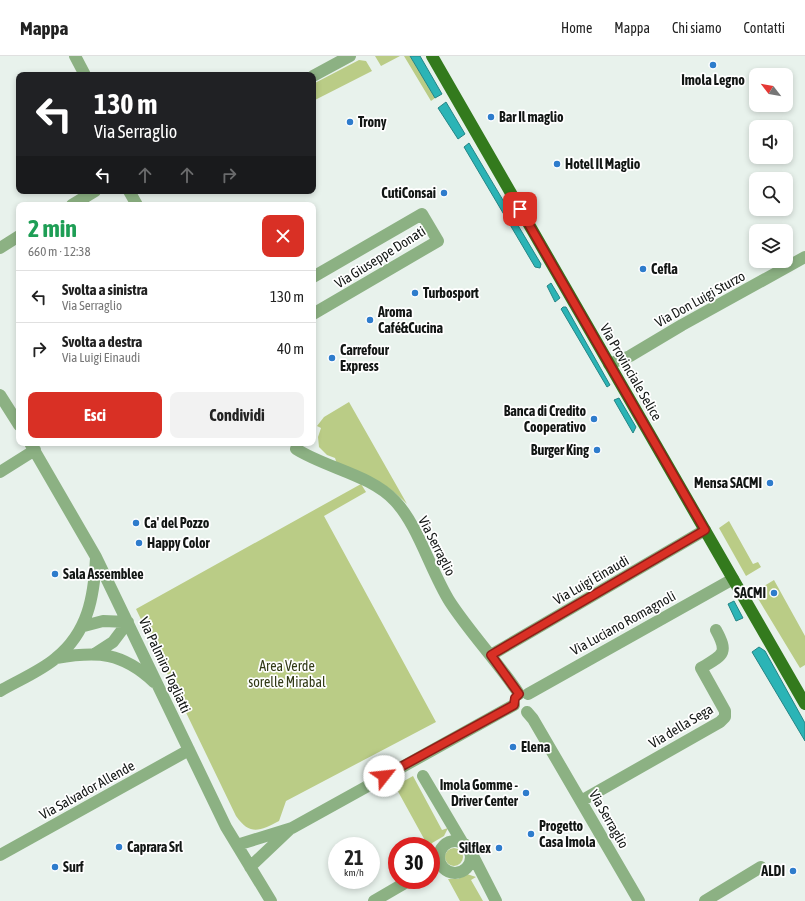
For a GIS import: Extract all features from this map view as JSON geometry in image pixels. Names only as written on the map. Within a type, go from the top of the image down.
[{"type":"main road","name":"Via Provinciale Selice","points":[[432,56],[805,704]]},
{"type":"street","points":[[75,56],[83,72]]},
{"type":"street","points":[[316,74],[350,56]]},
{"type":"street","points":[[77,202],[90,194]]},
{"type":"street","name":"Via Giuseppe Donati","points":[[316,275],[422,214],[438,241],[316,312]]},
{"type":"street","points":[[0,248],[16,238]]},
{"type":"street","name":"Via Don Luigi Sturzo","points":[[609,364],[630,356],[682,325],[805,258]]},
{"type":"street","points":[[0,395],[16,420]]},
{"type":"street","name":"Via Serraglio","points":[[296,446],[316,461],[371,483],[395,501],[411,524],[436,578],[451,603],[491,655],[520,698],[519,712],[528,712],[533,719],[639,901]]},
{"type":"street","points":[[0,472],[32,447]]},
{"type":"street","name":"Via Palmiro Togliatti","points":[[32,447],[96,557],[226,827],[271,901]]},
{"type":"street","name":"Via Luigi Einaudi","points":[[491,655],[705,530]]},
{"type":"street","points":[[0,691],[56,658],[84,626],[93,597],[96,557]]},
{"type":"street","name":"Via Luciano Romagnoli","points":[[237,845],[292,828],[733,578]]},
{"type":"street","points":[[84,626],[103,621],[128,622]]},
{"type":"street","points":[[96,654],[113,642],[128,622]]},
{"type":"street","name":"Via della Sega","points":[[581,801],[720,722],[725,717],[725,711],[702,668],[717,659],[724,649],[716,630]]},
{"type":"street","points":[[56,658],[96,654],[115,657],[135,666],[159,686]]},
{"type":"street","points":[[520,698],[533,702],[532,708],[528,712]]},
{"type":"street","name":"Via Salvador Allende","points":[[1,854],[189,750]]},
{"type":"street","points":[[423,776],[462,842],[470,851],[496,901]]},
{"type":"street","name":"Via Luciano Romagnoli","points":[[250,867],[292,828]]},
{"type":"street","points":[[440,850],[442,847],[451,841],[462,842]]},
{"type":"street","points":[[440,868],[447,871],[458,873],[467,867],[471,857],[470,851]]},
{"type":"street","points":[[705,901],[761,867]]},
{"type":"street","points":[[374,901],[395,889]]},
{"type":"green space","points":[[375,56],[400,56],[381,66]]},
{"type":"green space","points":[[404,56],[410,56],[435,98],[431,101]]},
{"type":"green space","points":[[359,60],[366,61],[372,71],[316,99],[316,82]]},
{"type":"green space","points":[[349,402],[407,504],[391,489],[383,484],[337,464],[335,458],[327,455],[319,447],[318,437],[321,428],[317,426],[324,417]]},
{"type":"green space","name":"Area Verde sorelle Mirabal","points":[[361,484],[366,492],[324,516],[436,722],[286,801],[279,821],[261,829],[251,829],[246,827],[236,816],[136,609]]},
{"type":"green space","points":[[729,521],[753,564],[758,562],[761,567],[746,576],[719,528]]},
{"type":"green space","points":[[774,580],[805,636],[805,665],[800,668],[754,592]]},
{"type":"green space","points":[[413,776],[442,830],[448,828],[444,836],[440,838],[440,837],[423,837],[395,786]]},
{"type":"green space","points":[[454,848],[460,851],[463,857],[460,863],[454,866],[448,863],[445,857],[448,851]]},
{"type":"green space","points":[[467,874],[476,877],[471,880],[483,901],[460,901],[448,879],[458,879]]},
{"type":"water","points":[[410,56],[420,56],[442,94],[435,98]]},
{"type":"water","points":[[446,102],[465,134],[458,139],[438,108]]},
{"type":"water","points":[[469,143],[541,264],[540,268],[535,267],[464,147]]},
{"type":"water","points":[[551,283],[560,298],[555,302],[547,286]]},
{"type":"water","points":[[566,307],[610,385],[607,387],[561,309]]},
{"type":"water","points":[[619,398],[636,427],[633,433],[614,400]]},
{"type":"water","points":[[734,601],[743,618],[736,621],[728,604]]},
{"type":"water","points":[[759,647],[765,651],[805,723],[805,741],[752,652]]},
{"type":"place","name":"Imola Legno","points":[[713,65]]},
{"type":"place","name":"Bar Il maglio","points":[[491,117]]},
{"type":"place","name":"Trony","points":[[350,122]]},
{"type":"place","name":"Hotel Il Maglio","points":[[557,164]]},
{"type":"place","name":"CutiConsai","points":[[444,193]]},
{"type":"place","name":"Cefla","points":[[643,269]]},
{"type":"place","name":"Turbosport","points":[[415,293]]},
{"type":"place","name":"Aroma Café&Cucina","points":[[370,320]]},
{"type":"place","name":"Carrefour Express","points":[[332,358]]},
{"type":"place","name":"Banca di Credito Cooperativo","points":[[594,419]]},
{"type":"place","name":"Burger King","points":[[597,450]]},
{"type":"place","name":"Mensa SACMI","points":[[770,483]]},
{"type":"place","name":"Ca' del Pozzo","points":[[136,523]]},
{"type":"place","name":"Happy Color","points":[[139,543]]},
{"type":"place","name":"Sala Assemblee","points":[[55,574]]},
{"type":"place","name":"SACMI","points":[[774,593]]},
{"type":"place","name":"Elena","points":[[513,747]]},
{"type":"place","name":"Imola Gomme - Driver Center","points":[[526,793]]},
{"type":"place","name":"Progetto Casa Imola","points":[[531,834]]},
{"type":"place","name":"Caprara Srl","points":[[119,847]]},
{"type":"place","name":"Silflex","points":[[499,848]]},
{"type":"place","name":"Surf","points":[[55,867]]},
{"type":"place","name":"ALDI","points":[[793,871]]},
{"type":"route","points":[[384,776],[498,712],[514,705],[513,702],[519,694],[491,655],[705,530],[520,209]]}]
